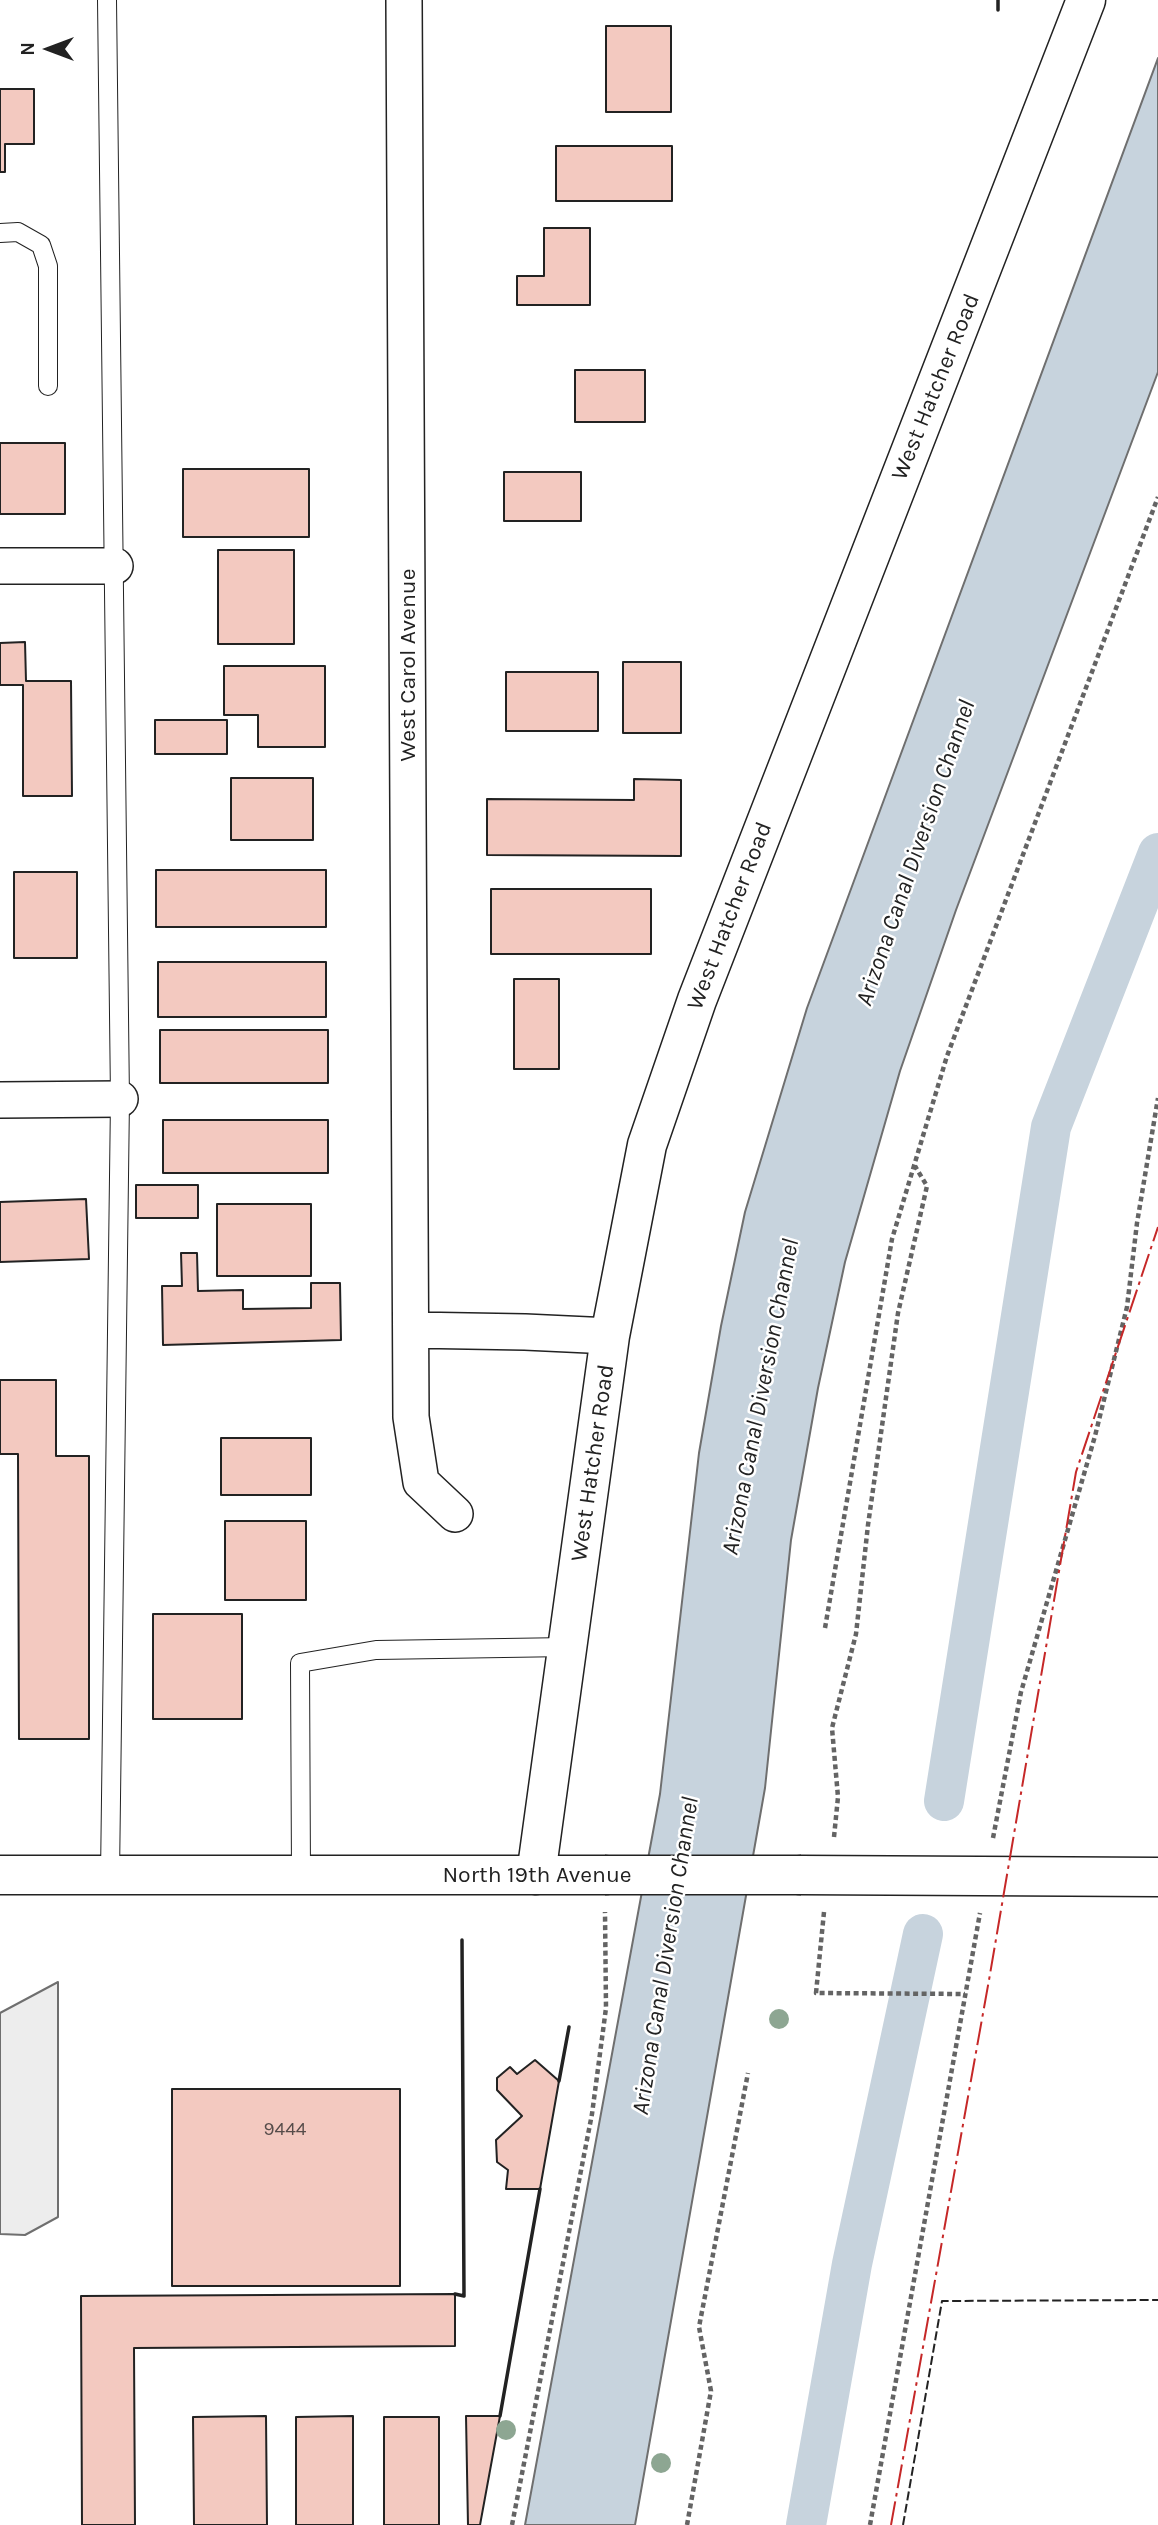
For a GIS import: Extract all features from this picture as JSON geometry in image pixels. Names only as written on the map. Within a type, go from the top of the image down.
[{"type":"street","name":"West Carol Avenue","points":[[404,0],[411,1417],[421,1482],[455,1514]]},
{"type":"street","name":"West Hatcher Road","points":[[536,1875],[610,1336],[647,1144],[697,1000],[1086,0]]},
{"type":"street","points":[[0,566],[115,566]]},
{"type":"street","points":[[0,1100],[120,1099]]},
{"type":"street","points":[[411,1331],[610,1336]]},
{"type":"street","name":"North 19th Avenue","points":[[0,1875],[1158,1877],[1158,1856]]},
{"type":"lane","points":[[107,0],[120,1099],[110,1875]]},
{"type":"lane","points":[[0,233],[18,232],[41,245],[48,266],[48,386]]},
{"type":"lane","points":[[301,1875],[300,1663],[376,1650],[568,1647]]},
{"type":"path","points":[[825,1628],[892,1239],[947,1056],[1158,497]]},
{"type":"path","points":[[998,1805],[1021,1692],[1095,1436],[1128,1307],[1136,1223],[1158,1098]]},
{"type":"path","points":[[837,1812],[832,1728],[856,1634],[868,1525],[898,1313],[927,1186],[914,1166]]},
{"type":"path","points":[[823,1928],[816,1993],[965,1994]]},
{"type":"path","points":[[870,2525],[977,1930]]},
{"type":"path","points":[[512,2525],[592,2114],[606,2008],[606,1935]]},
{"type":"path","points":[[687,2525],[711,2391],[699,2327],[748,2073]]},
{"type":"shaded area","points":[[58,1982],[58,2217],[25,2235],[0,2234],[0,2013]]},
{"type":"water","name":"Arizona Canal Diversion Channel","points":[[1158,58],[1158,372],[956,910],[900,1071],[845,1262],[818,1388],[791,1540],[765,1788],[635,2525],[525,2525],[660,1794],[699,1453],[721,1326],[745,1212],[807,1008]]},
{"type":"building","points":[[606,26],[671,26],[671,112],[606,112]]},
{"type":"building","points":[[0,89],[34,89],[34,144],[5,144],[5,172],[0,172]]},
{"type":"building","points":[[556,146],[672,146],[672,201],[556,201]]},
{"type":"building","points":[[544,228],[590,228],[590,305],[517,305],[517,276],[544,276]]},
{"type":"building","points":[[575,370],[645,370],[645,422],[575,422]]},
{"type":"building","points":[[0,443],[65,443],[65,514],[0,514]]},
{"type":"building","points":[[183,469],[309,469],[309,537],[183,537]]},
{"type":"building","points":[[504,472],[581,472],[581,521],[504,521]]},
{"type":"building","points":[[218,550],[294,550],[294,644],[218,644]]},
{"type":"building","points":[[25,642],[26,681],[71,681],[72,796],[23,796],[23,685],[0,685],[0,643]]},
{"type":"building","points":[[623,662],[681,662],[681,733],[623,733]]},
{"type":"building","points":[[224,666],[325,666],[325,747],[258,747],[258,715],[224,715]]},
{"type":"building","points":[[506,672],[598,672],[598,731],[506,731]]},
{"type":"building","points":[[155,720],[227,720],[227,754],[155,754]]},
{"type":"building","points":[[231,778],[313,778],[313,840],[231,840]]},
{"type":"building","points":[[634,779],[681,780],[681,856],[487,855],[487,799],[634,800]]},
{"type":"building","points":[[156,870],[326,870],[326,927],[156,927]]},
{"type":"building","points":[[14,872],[77,872],[77,958],[14,958]]},
{"type":"building","points":[[491,889],[651,889],[651,954],[491,954]]},
{"type":"building","points":[[158,962],[326,962],[326,1017],[158,1017]]},
{"type":"building","points":[[514,979],[559,979],[559,1069],[514,1069]]},
{"type":"building","points":[[160,1030],[328,1030],[328,1083],[160,1083]]},
{"type":"building","points":[[163,1120],[328,1120],[328,1173],[163,1173]]},
{"type":"building","points":[[136,1185],[198,1185],[198,1218],[136,1218]]},
{"type":"building","points":[[86,1199],[89,1259],[0,1262],[0,1202]]},
{"type":"building","points":[[217,1204],[311,1204],[311,1276],[217,1276]]},
{"type":"building","points":[[181,1253],[197,1253],[198,1291],[243,1290],[243,1309],[311,1308],[311,1283],[340,1283],[341,1340],[163,1345],[162,1286],[182,1286]]},
{"type":"building","points":[[0,1380],[56,1380],[56,1456],[89,1456],[89,1739],[19,1739],[18,1454],[0,1454]]},
{"type":"building","points":[[221,1438],[311,1438],[311,1495],[221,1495]]},
{"type":"building","points":[[225,1521],[306,1521],[306,1600],[225,1600]]},
{"type":"building","points":[[153,1614],[242,1614],[242,1719],[153,1719]]},
{"type":"building","points":[[535,2060],[559,2081],[540,2189],[506,2189],[508,2170],[497,2162],[496,2140],[522,2116],[497,2090],[497,2078],[510,2067],[517,2074]]},
{"type":"building","points":[[172,2089],[400,2089],[400,2286],[172,2286]]},
{"type":"building","points":[[455,2294],[455,2346],[134,2348],[135,2525],[82,2525],[81,2296]]},
{"type":"building","points":[[266,2416],[267,2525],[194,2525],[193,2417]]},
{"type":"building","points":[[353,2416],[353,2525],[296,2525],[296,2417]]},
{"type":"building","points":[[466,2416],[500,2416],[480,2525],[468,2525]]},
{"type":"building","points":[[384,2417],[439,2417],[439,2525],[384,2525]]},
{"type":"waterway","points":[[944,1801],[1051,1127],[1158,853]]},
{"type":"waterway","points":[[806,2525],[852,2264],[923,1934]]},
{"type":"fence","points":[[903,2525],[942,2301],[1158,2300]]},
{"type":"wall","points":[[998,0],[998,10]]},
{"type":"wall","points":[[455,2294],[464,2296],[462,1940]]},
{"type":"wall","points":[[559,2081],[569,2027]]},
{"type":"wall","points":[[500,2416],[540,2189]]},
{"type":"power","points":[[891,2525],[989,1980],[1076,1472],[1158,1227]]}]
